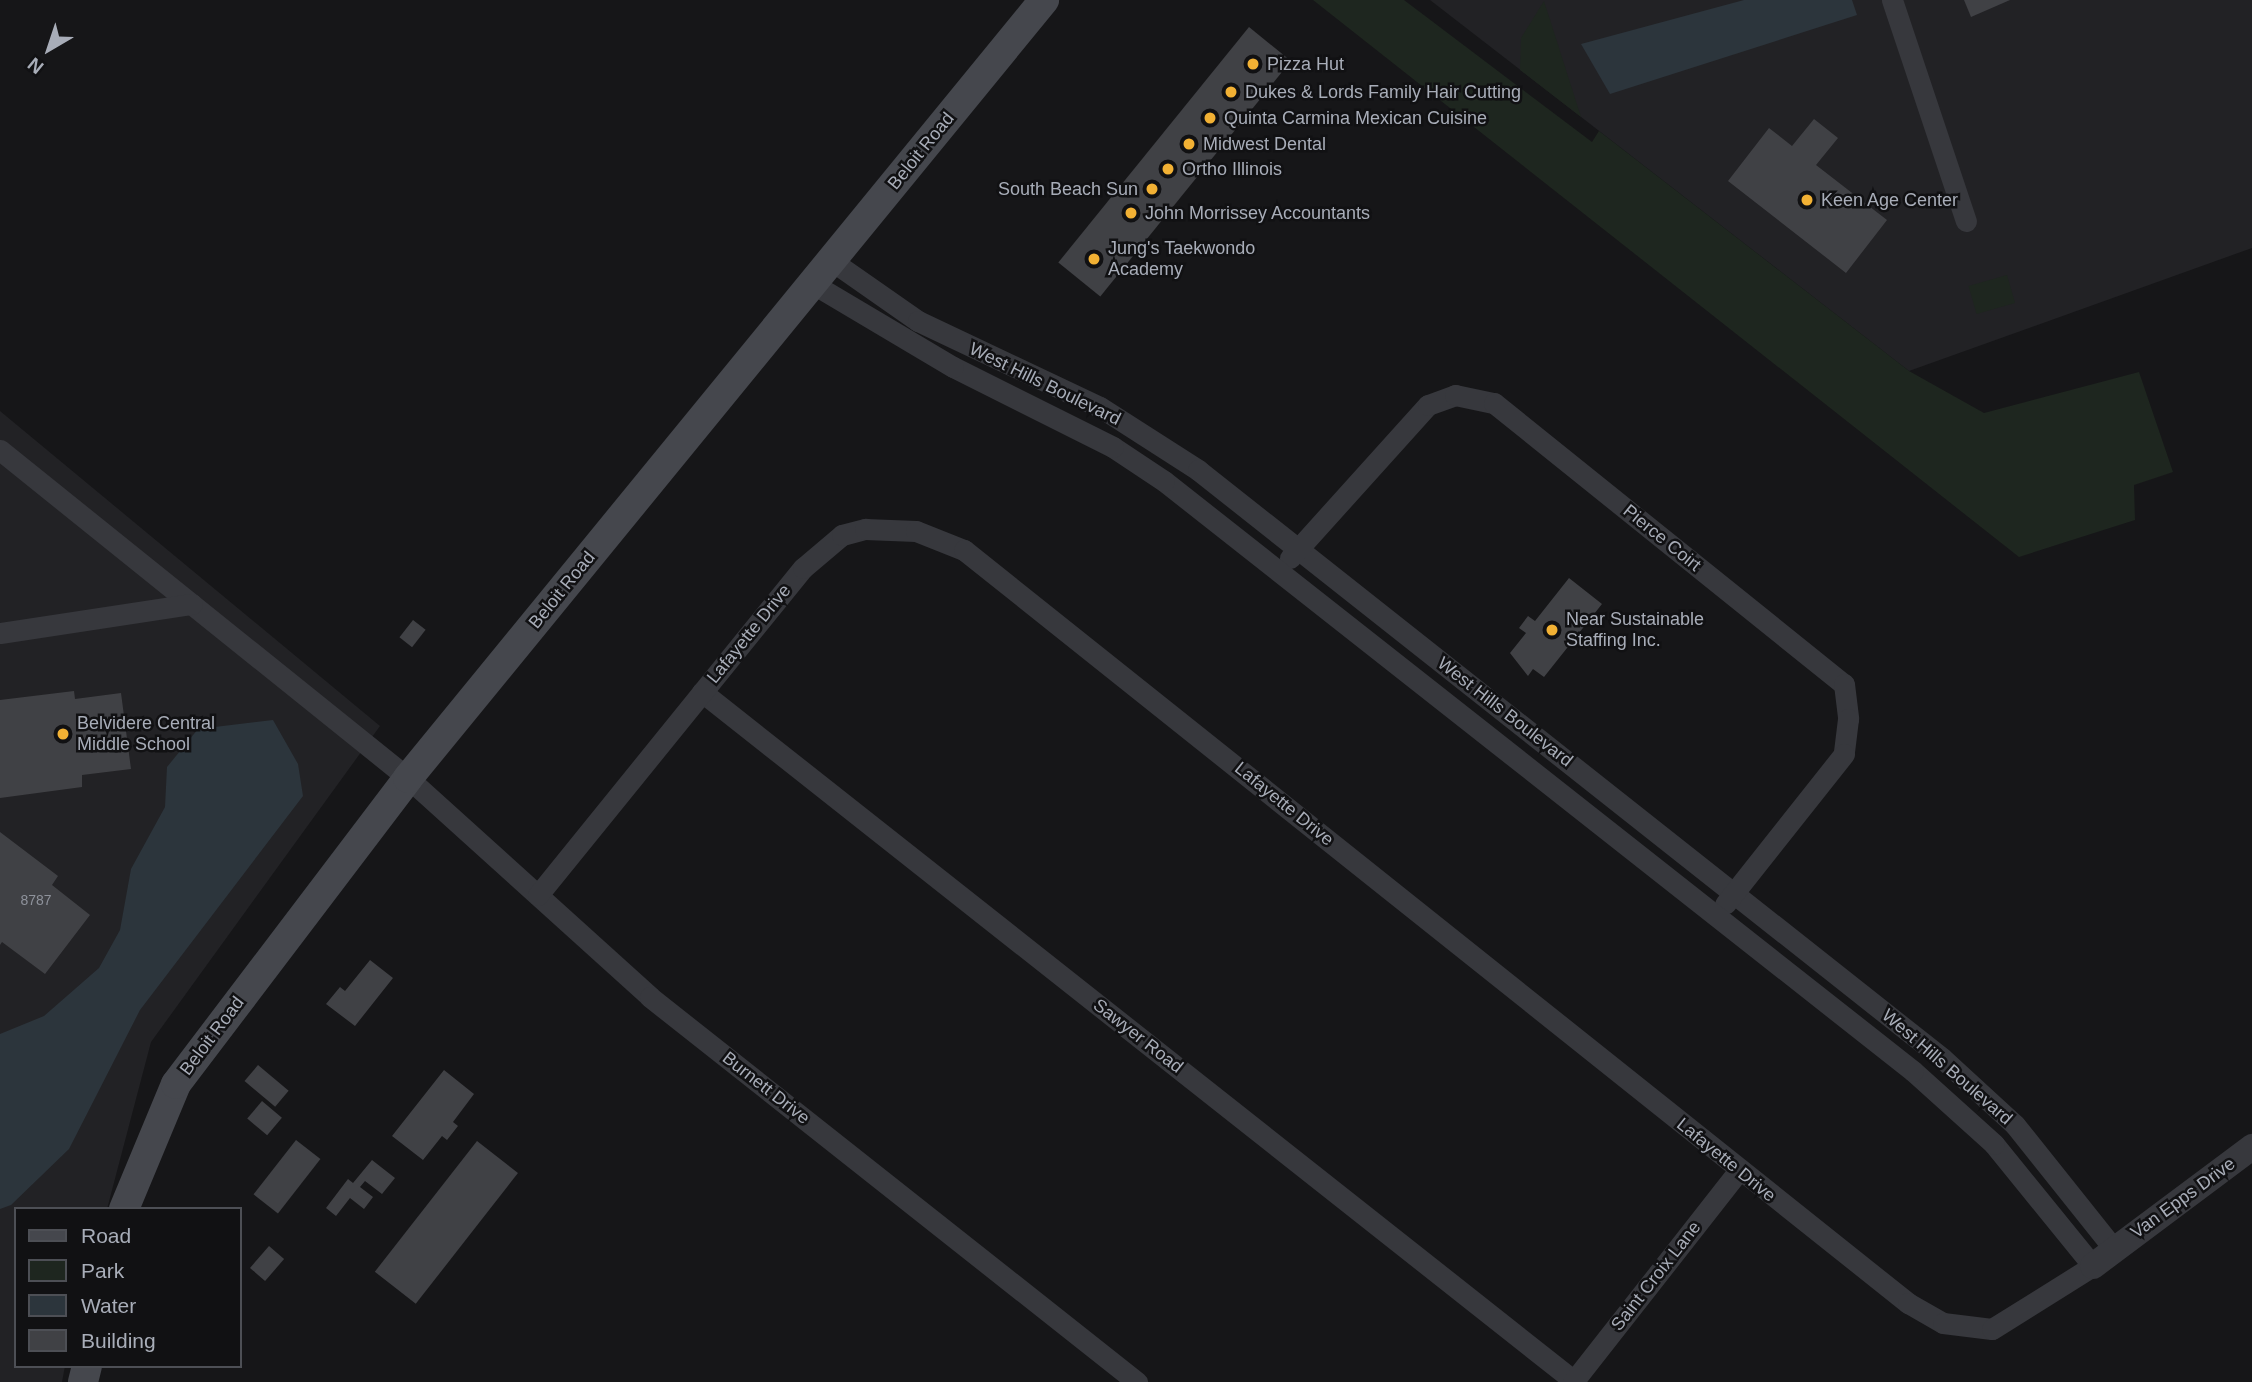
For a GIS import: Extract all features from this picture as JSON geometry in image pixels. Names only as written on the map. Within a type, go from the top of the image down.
[{"type":"main road","name":"Beloit Road","points":[[125,1207],[176,1084],[408,778],[1044,0]]},
{"type":"street","points":[[1892,0],[1966,221]]},
{"type":"street","name":"West Hills Boulevard","points":[[832,261],[918,321],[1077,395],[1151,438],[1298,549],[1734,893],[1992,1102],[2052,1168],[2114,1249]]},
{"type":"street","name":"West Hills Boulevard","points":[[813,284],[953,367],[1113,447],[1279,570],[1718,914],[1966,1117],[2013,1165],[2093,1266]]},
{"type":"street","name":"Pierce Coirt","points":[[1279,570],[1428,405],[1455,395],[1494,403],[1844,684],[1848,719],[1844,754],[1718,914]]},
{"type":"street","name":"Burnett Drive","points":[[0,450],[408,778],[650,997],[1137,1382]]},
{"type":"street","name":"Lafayette Drive","points":[[538,895],[803,568],[842,536],[883,528],[940,538],[964,550],[1194,731],[1908,1303],[1943,1323],[1992,1329],[2093,1266]]},
{"type":"street","points":[[0,633],[192,604]]},
{"type":"street","name":"Sawyer Road","points":[[702,692],[1573,1381]]},
{"type":"street","name":"Van Epps Drive","points":[[2093,1266],[2252,1147]]},
{"type":"street","name":"Saint Croix Lane","points":[[1573,1381],[1739,1170]]},
{"type":"shaded area","points":[[1430,0],[2252,0],[2252,248],[1909,371]]},
{"type":"shaded area","points":[[0,411],[380,726],[151,1042],[108,1207],[14,1207],[14,1368],[65,1368],[62,1382],[0,1382]]},
{"type":"green space","points":[[1313,0],[1404,0],[1592,142],[1599,131],[1909,371],[1984,413],[2139,372],[2173,472],[2134,485],[2135,520],[2019,557]]},
{"type":"green space","points":[[1544,1],[1581,117],[1520,70],[1521,38]]},
{"type":"green space","points":[[2007,275],[2015,303],[1977,314],[1969,286]]},
{"type":"water","points":[[1744,0],[1852,0],[1857,15],[1610,94],[1581,44]]},
{"type":"water","points":[[273,720],[298,764],[303,796],[140,1010],[69,1149],[11,1205],[0,1209],[0,1034],[44,1016],[99,968],[120,930],[131,869],[165,807],[167,767],[198,729]]},
{"type":"building","points":[[1964,0],[2010,0],[1971,17]]},
{"type":"building","points":[[1249,27],[1291,61],[1100,296],[1058,262]]},
{"type":"building","name":"Keen Age Center","points":[[1814,119],[1838,138],[1816,165],[1887,220],[1846,273],[1728,181],[1769,128],[1792,146]]},
{"type":"building","name":"Near Sustainable Staffing Inc.","points":[[1569,578],[1602,604],[1544,677],[1533,669],[1528,676],[1510,653],[1526,633],[1519,628],[1528,616],[1535,621]]},
{"type":"building","points":[[413,620],[426,630],[412,647],[399,637]]},
{"type":"building","name":"Belvidere Central Middle School","points":[[74,691],[75,699],[121,693],[131,769],[82,775],[82,787],[0,798],[0,700]]},
{"type":"building","points":[[0,832],[58,876],[52,885],[90,915],[45,974],[2,942],[0,945]]},
{"type":"building","points":[[370,960],[393,978],[355,1026],[326,1004],[340,987],[345,991]]},
{"type":"building","points":[[258,1065],[289,1091],[275,1107],[245,1081]]},
{"type":"building","points":[[444,1070],[474,1094],[453,1122],[458,1126],[447,1140],[442,1136],[423,1160],[392,1136]]},
{"type":"building","points":[[262,1101],[282,1118],[267,1135],[247,1119]]},
{"type":"building","points":[[296,1140],[320,1159],[278,1213],[254,1194]]},
{"type":"building","points":[[477,1141],[518,1173],[416,1304],[375,1272]]},
{"type":"building","points":[[372,1160],[395,1178],[382,1194],[365,1181],[360,1187],[373,1197],[364,1209],[350,1198],[336,1216],[326,1208],[348,1179],[353,1183]]},
{"type":"building","points":[[269,1246],[284,1259],[265,1281],[250,1268]]},
{"type":"place","name":"Pizza Hut","points":[[1253,64]]},
{"type":"place","name":"Dukes & Lords Family Hair Cutting","points":[[1231,92]]},
{"type":"place","name":"Quinta Carmina Mexican Cuisine","points":[[1210,118]]},
{"type":"place","name":"Midwest Dental","points":[[1189,144]]},
{"type":"place","name":"Ortho Illinois","points":[[1168,169]]},
{"type":"place","name":"South Beach Sun","points":[[1152,189]]},
{"type":"place","name":"Keen Age Center","points":[[1807,200]]},
{"type":"place","name":"John Morrissey Accountants","points":[[1131,213]]},
{"type":"place","name":"Jung's Taekwondo Academy","points":[[1094,259]]},
{"type":"place","name":"Near Sustainable Staffing Inc.","points":[[1552,630]]},
{"type":"place","name":"Belvidere Central Middle School","points":[[63,734]]}]
